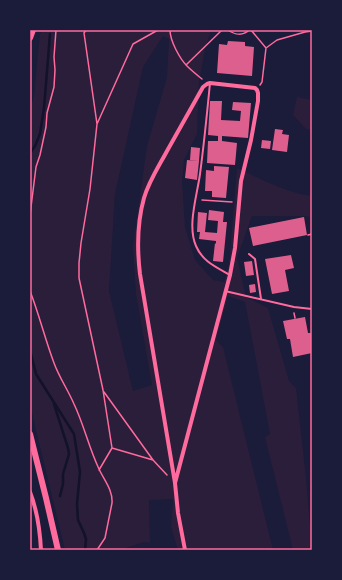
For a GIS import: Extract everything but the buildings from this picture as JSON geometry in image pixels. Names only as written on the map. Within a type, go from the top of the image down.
[{"type":"main road","points":[[30,38],[33,30]]},
{"type":"main road","points":[[30,434],[58,550]]},
{"type":"street","points":[[175,483],[230,275],[235,248],[242,181],[258,101],[258,93],[255,88],[208,84],[203,87],[152,178],[144,198],[140,214],[138,236],[140,274],[185,550]]},
{"type":"street","points":[[30,492],[35,509],[41,550]]},
{"type":"lane","points":[[208,84],[200,175],[192,233],[195,246],[201,256],[212,265],[230,275]]},
{"type":"lane","points":[[249,254],[255,259],[261,299]]},
{"type":"lane","points":[[226,291],[294,307],[312,309]]},
{"type":"path","points":[[30,215],[36,167],[40,155],[46,127],[47,114],[54,87],[56,30]]},
{"type":"path","points":[[86,30],[84,33],[97,124],[90,189],[79,263],[80,278],[103,390],[112,448],[99,470]]},
{"type":"path","points":[[97,124],[133,44],[158,30]]},
{"type":"path","points":[[170,30],[174,47],[186,65],[208,84]]},
{"type":"path","points":[[186,65],[222,30]]},
{"type":"path","points":[[228,30],[237,35],[250,30],[266,48]]},
{"type":"path","points":[[257,90],[262,82],[266,48],[277,40],[312,31]]},
{"type":"path","points":[[196,199],[239,202]]},
{"type":"path","points":[[308,235],[312,234]]},
{"type":"path","points":[[30,291],[54,364],[74,405],[99,470],[107,483],[112,498],[105,538],[97,550]]},
{"type":"path","points":[[103,390],[153,460],[175,483]]},
{"type":"path","points":[[112,448],[153,460]]},
{"type":"shaded area","points":[[43,30],[211,30],[205,49],[199,82],[197,134],[184,160],[182,182],[185,227],[195,260],[213,280],[224,282],[229,265],[237,168],[293,192],[312,196],[312,217],[252,216],[237,258],[246,297],[268,308],[289,381],[296,388],[312,550],[293,550],[265,437],[270,434],[245,302],[228,296],[216,340],[223,347],[273,550],[178,550],[171,527],[173,499],[149,500],[150,543],[144,542],[120,550],[65,550],[30,405],[30,111],[34,96],[40,34]],"holes":[[[163,36],[169,39],[167,77],[147,146],[133,247],[136,294],[152,385],[133,391],[109,291],[115,194],[143,67]]]},
{"type":"shaded area","points":[[297,97],[312,100],[312,130],[306,129],[293,115]]},
{"type":"waterway","points":[[30,153],[40,134],[44,108],[50,34]]},
{"type":"waterway","points":[[30,350],[36,374],[74,434],[80,472],[77,504],[78,520],[86,539],[85,550]]},
{"type":"waterway","points":[[54,404],[69,454],[63,474],[63,484],[60,496]]}]
